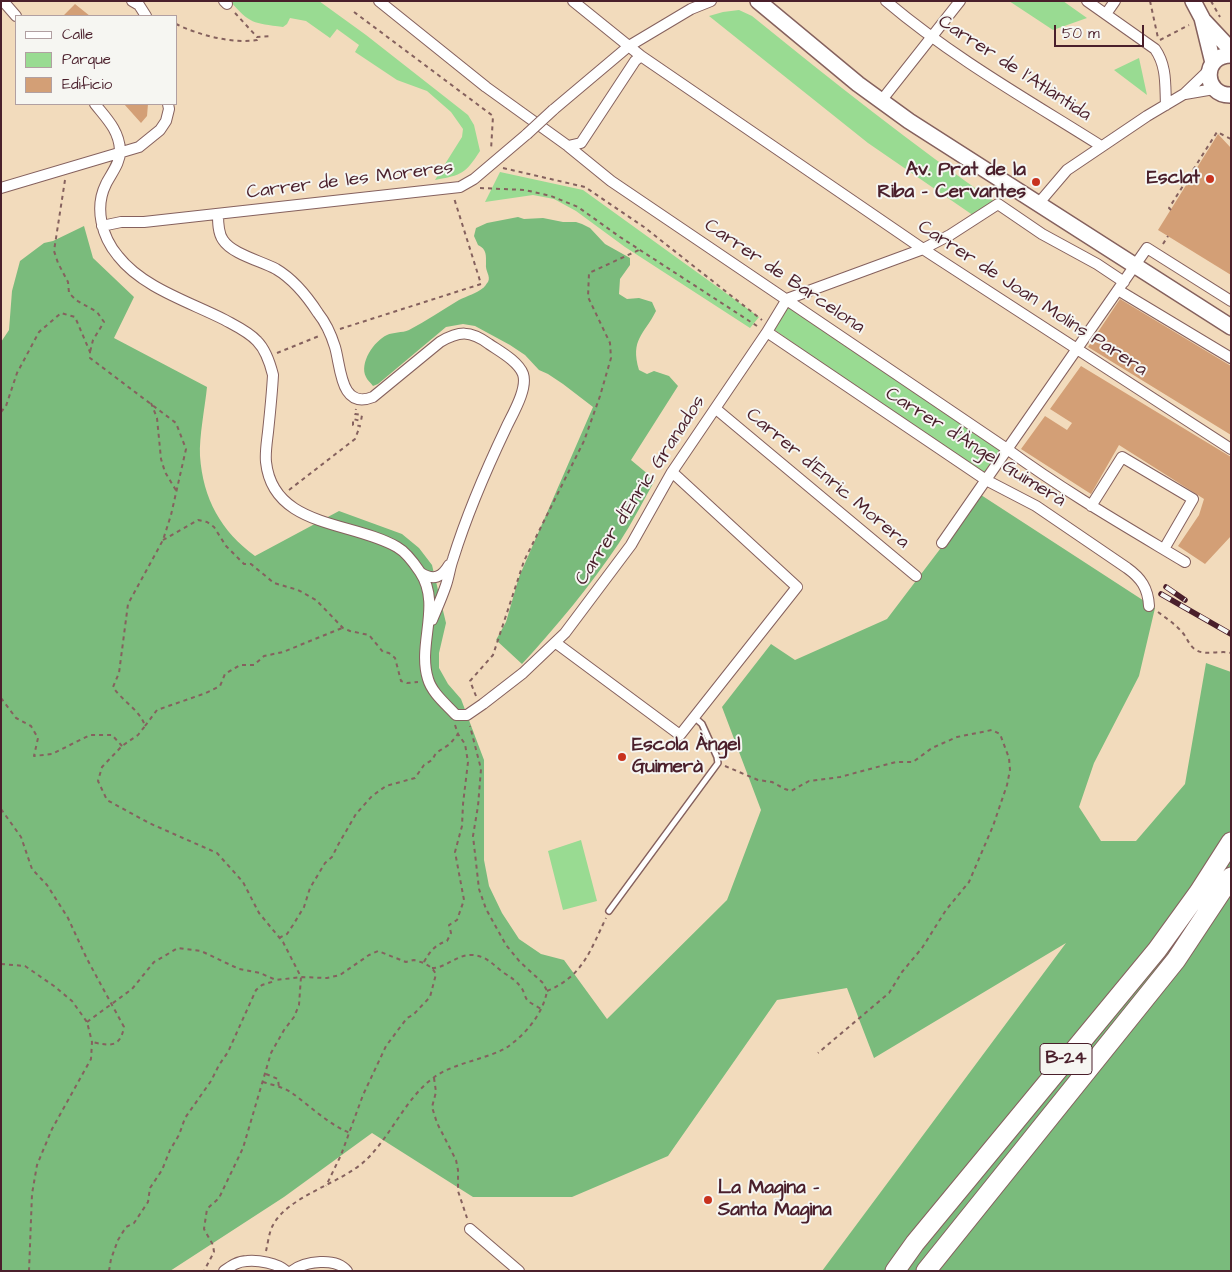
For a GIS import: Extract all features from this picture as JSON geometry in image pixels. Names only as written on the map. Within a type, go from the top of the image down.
[{"type":"highway","name":"B-24","points":[[895,1271],[914,1243],[1157,950],[1199,892],[1231,842]]},
{"type":"highway","name":"B-24","points":[[926,1271],[1176,960],[1231,877]]},
{"type":"main road","points":[[1193,1],[1196,21],[1211,67],[1209,77],[1226,94]]},
{"type":"main road","points":[[756,2],[881,101],[937,140],[1231,327]]},
{"type":"main road","points":[[1196,21],[1231,50]]},
{"type":"main road","points":[[1211,67],[1222,56],[1231,55]]},
{"type":"street","points":[[3,1],[15,15]]},
{"type":"street","points":[[132,1],[139,5],[145,15]]},
{"type":"street","name":"Carrer de Barcelona","points":[[379,1],[486,87],[568,146],[619,187],[787,299],[1050,480],[1185,562]]},
{"type":"street","name":"Carrer de Joan Molins Parera","points":[[573,1],[641,56],[923,249],[1231,449]]},
{"type":"street","name":"Carrer de les Moreres","points":[[691,9],[700,1]]},
{"type":"street","name":"Carrer de les Moreres","points":[[102,226],[121,222],[144,222],[456,188],[468,184],[629,46],[691,9],[711,1]]},
{"type":"street","name":"Carrer de l'Atlàntida","points":[[886,1],[931,37],[1101,146]]},
{"type":"street","points":[[881,101],[960,1]]},
{"type":"street","points":[[1087,1],[1155,50],[1161,58],[1165,77],[1166,105]]},
{"type":"street","points":[[1106,14],[1114,1]]},
{"type":"street","points":[[568,146],[582,143],[635,61],[641,56]]},
{"type":"street","points":[[1038,204],[1067,170],[1101,146],[1184,94],[1211,67]]},
{"type":"street","points":[[1184,94],[1226,94]]},
{"type":"street","points":[[96,105],[114,128],[120,152],[101,195],[100,208],[102,226],[118,257],[147,282],[234,324],[250,334],[263,348],[271,365],[273,375],[265,460],[271,482],[280,498],[290,507],[304,515],[358,532],[398,548],[408,557],[421,573],[426,584],[430,605],[425,647],[425,665],[428,681],[436,694],[456,715],[467,715]]},
{"type":"street","points":[[1,188],[139,147],[160,130],[166,121],[168,105]]},
{"type":"street","points":[[787,299],[923,249],[950,235],[998,204],[1042,234],[1097,264],[1121,286],[1231,358]]},
{"type":"street","points":[[218,214],[219,228],[223,240],[232,248],[277,270],[294,283],[314,306],[330,332],[347,393],[365,400],[382,391],[440,342],[462,332],[472,334],[484,340],[515,364],[523,374],[523,386],[519,401],[479,486],[452,560],[447,583],[428,628]]},
{"type":"street","points":[[942,543],[1147,248],[1231,301]]},
{"type":"street","name":"Carrer d'Enric Granados","points":[[467,715],[523,673],[565,633],[631,545],[672,472],[716,409],[787,299]]},
{"type":"street","name":"Carrer d'Àngel Guimerà","points":[[769,329],[986,480],[1036,506],[1137,575],[1148,594],[1149,606]]},
{"type":"street","name":"Carrer d'Enric Morera","points":[[716,409],[916,576]]},
{"type":"street","points":[[1091,506],[1122,457],[1193,498],[1164,549]]},
{"type":"street","points":[[556,643],[680,735],[797,587],[672,472]]},
{"type":"street","points":[[421,573],[437,578],[442,575],[452,560]]},
{"type":"street","points":[[470,1229],[519,1271]]},
{"type":"street","points":[[224,1271],[238,1263],[247,1261],[277,1266],[286,1271]]},
{"type":"street","points":[[292,1271],[296,1268],[329,1262],[341,1265],[347,1271]]},
{"type":"lane","points":[[609,911],[718,763],[718,757],[702,724],[694,717]]},
{"type":"path","points":[[1150,1],[1158,41],[1196,21]]},
{"type":"path","points":[[225,3],[257,37]]},
{"type":"path","points":[[354,12],[493,116],[490,153],[503,168],[585,187],[644,227],[769,329]]},
{"type":"path","points":[[178,25],[203,33],[245,42],[257,40],[257,37],[272,36]]},
{"type":"path","points":[[1171,210],[1169,208],[1217,132],[1231,139]]},
{"type":"path","points":[[66,168],[54,250],[58,263],[68,282],[69,293],[76,300],[97,312],[104,322],[92,340],[90,358],[176,422],[186,449],[177,492],[163,540],[128,604],[118,673],[112,687],[119,697],[143,719],[145,726]]},
{"type":"path","points":[[278,352],[330,332],[481,284],[456,188],[525,190],[551,196],[578,207],[638,250],[769,329]]},
{"type":"path","points":[[1160,250],[1168,236]]},
{"type":"path","points":[[476,696],[470,681],[492,655],[524,561],[584,441],[611,358],[610,343],[588,297],[589,273],[638,250]]},
{"type":"path","points":[[1,412],[6,406],[17,373],[39,332],[61,314],[76,317],[90,352]]},
{"type":"path","points":[[280,498],[355,439],[360,426],[353,425],[353,419],[361,421],[362,415],[355,414],[356,409],[362,410],[365,400]]},
{"type":"path","points":[[150,402],[157,418],[161,459],[165,472],[177,492]]},
{"type":"path","points":[[163,540],[198,520],[207,522],[214,527],[226,546],[244,564],[252,564],[274,583],[298,590],[316,600],[343,628],[369,634],[383,652],[389,653],[395,658],[401,681],[407,683],[428,681]]},
{"type":"path","points":[[1149,606],[1184,634],[1189,644],[1196,650],[1208,653],[1224,651],[1231,653]]},
{"type":"path","points":[[204,1271],[214,1252],[204,1229],[207,1209],[219,1198],[243,1148],[271,1053],[294,1017],[299,1004],[302,976],[279,938],[259,913],[242,882],[217,853],[149,823],[107,800],[98,781],[102,767],[122,746],[138,734],[157,710],[206,693],[220,686],[224,674],[240,664],[254,665],[264,656],[291,649],[343,628]]},
{"type":"path","points":[[1,698],[16,718],[31,726],[38,738],[34,756],[52,754],[90,735],[112,736],[122,746]]},
{"type":"path","points":[[424,963],[430,952],[438,944],[447,941],[451,933],[449,925],[457,920],[464,900],[455,852],[462,826],[468,762],[465,744],[458,734],[453,721],[456,715]]},
{"type":"path","points":[[264,1263],[273,1225],[288,1209],[351,1172],[364,1162],[377,1148],[422,1088],[434,1077],[506,1048],[517,1041],[542,1009],[547,991],[543,983],[520,962],[506,945],[486,909],[479,889],[473,836],[481,769],[467,715]]},
{"type":"path","points":[[718,763],[758,780],[772,782],[791,791],[809,781],[840,777],[896,762],[913,762],[932,748],[957,737],[992,730],[1000,734],[1004,742],[1009,758],[1010,770],[1007,785],[993,826],[969,882],[946,910],[922,948],[902,972],[889,994],[818,1053]]},
{"type":"path","points":[[279,938],[287,934],[294,925],[304,907],[310,888],[325,863],[332,857],[333,852],[343,839],[350,824],[372,796],[386,786],[416,778],[424,765],[432,760],[436,753],[450,744],[458,734]]},
{"type":"path","points":[[1,808],[21,837],[32,868],[68,918],[124,1027],[122,1038],[116,1043],[108,1045],[92,1042]]},
{"type":"path","points":[[547,991],[562,985],[573,976],[584,962],[609,911]]},
{"type":"path","points":[[87,1022],[132,989],[154,962],[178,948],[201,951],[239,969],[260,973],[276,980]]},
{"type":"path","points":[[109,1271],[118,1240],[126,1227],[134,1223],[148,1202],[150,1188],[162,1170],[170,1150],[180,1135],[185,1118],[203,1094],[228,1052],[256,990],[262,985],[276,980],[302,976],[327,978],[340,975],[378,951],[406,962],[414,960],[424,963],[432,968],[436,974],[430,997],[413,1015],[407,1018],[386,1046],[363,1095],[350,1133],[326,1186]]},
{"type":"path","points":[[432,968],[441,968],[449,961],[464,956],[472,955],[484,958],[492,961],[504,973],[511,976],[524,992],[528,1001],[542,1009]]},
{"type":"path","points":[[1,964],[24,966],[54,986],[72,1001],[87,1022],[92,1042],[91,1059],[52,1129],[37,1165],[32,1194],[29,1271]]},
{"type":"path","points":[[266,1074],[278,1079],[279,1088]]},
{"type":"path","points":[[434,1077],[436,1092],[432,1107],[436,1123],[456,1160],[458,1191],[467,1216],[466,1224],[470,1229]]},
{"type":"path","points":[[263,1082],[291,1092],[301,1101],[350,1133]]},
{"type":"green space","points":[[230,1],[319,1],[366,35],[468,115],[474,125],[480,151],[470,165],[462,172],[451,177],[435,180],[462,137],[463,129],[451,112],[427,91],[397,80],[355,52],[359,45],[337,29],[330,38],[306,21],[290,18],[283,27],[258,23],[242,14]]},
{"type":"green space","points":[[1009,1],[1063,1],[1087,18],[1053,30]]},
{"type":"green space","points":[[739,10],[752,16],[873,112],[998,204],[977,218],[868,143],[709,16]]},
{"type":"green space","points":[[1139,58],[1147,95],[1114,70]]},
{"type":"green space","points":[[500,172],[583,190],[759,317],[750,328],[625,247],[576,211],[554,199],[533,195],[485,202]]},
{"type":"green space","points":[[518,217],[524,219],[543,218],[582,224],[590,228],[605,244],[630,258],[630,265],[620,279],[619,294],[627,299],[639,298],[652,302],[656,311],[637,344],[636,351],[639,370],[647,374],[654,371],[669,376],[678,386],[631,460],[655,480],[633,520],[585,590],[522,664],[496,640],[506,622],[519,577],[593,407],[563,384],[539,370],[525,355],[510,345],[475,326],[463,324],[446,327],[378,384],[373,386],[364,371],[364,365],[369,353],[382,338],[389,334],[409,330],[484,287],[489,280],[486,256],[474,236],[476,228],[487,223]]},
{"type":"green space","points":[[84,226],[93,258],[134,297],[114,338],[207,387],[200,448],[202,472],[205,486],[216,513],[232,536],[255,556],[339,511],[402,534],[419,548],[432,565],[446,623],[439,653],[439,668],[448,684],[461,699],[484,760],[484,860],[489,886],[502,913],[519,939],[541,954],[564,960],[607,1019],[727,900],[761,810],[722,707],[771,644],[795,660],[887,619],[981,495],[1155,608],[1139,676],[1094,763],[1079,807],[1101,841],[1136,841],[1185,784],[1206,663],[1231,672],[1231,1271],[822,1271],[1066,943],[874,1058],[847,988],[777,1000],[668,1156],[572,1197],[473,1197],[372,1133],[284,1197],[170,1271],[1,1271],[1,342],[9,330],[12,291],[20,261],[44,243],[53,241]]},
{"type":"green space","points":[[787,303],[1007,449],[986,480],[772,328]]},
{"type":"green space","points":[[581,840],[597,901],[563,910],[548,851]]},
{"type":"building","points":[[75,4],[89,15],[64,15]]},
{"type":"building","points":[[125,105],[148,105],[147,116],[141,123]]},
{"type":"building","name":"Esclat","points":[[1218,134],[1231,148],[1231,275],[1158,230]]},
{"type":"building","points":[[1120,299],[1231,366],[1231,435],[1088,347]]},
{"type":"building","points":[[1081,366],[1231,457],[1231,536],[1205,564],[1178,546],[1199,515],[1204,499],[1119,445],[1091,494],[1021,449],[1045,416],[1067,430],[1072,423],[1050,409]]},
{"type":"railway","points":[[1166,587],[1185,600]]},
{"type":"railway","points":[[1161,594],[1231,634]]},
{"type":"place","name":"Esclat","points":[[1210,179]]},
{"type":"place","name":"Av. Prat de la Riba - Cervantes","points":[[1036,182]]},
{"type":"place","name":"Escola Àngel Guimerà","points":[[622,757]]},
{"type":"place","name":"La Magina - Santa Magina","points":[[708,1200]]}]
